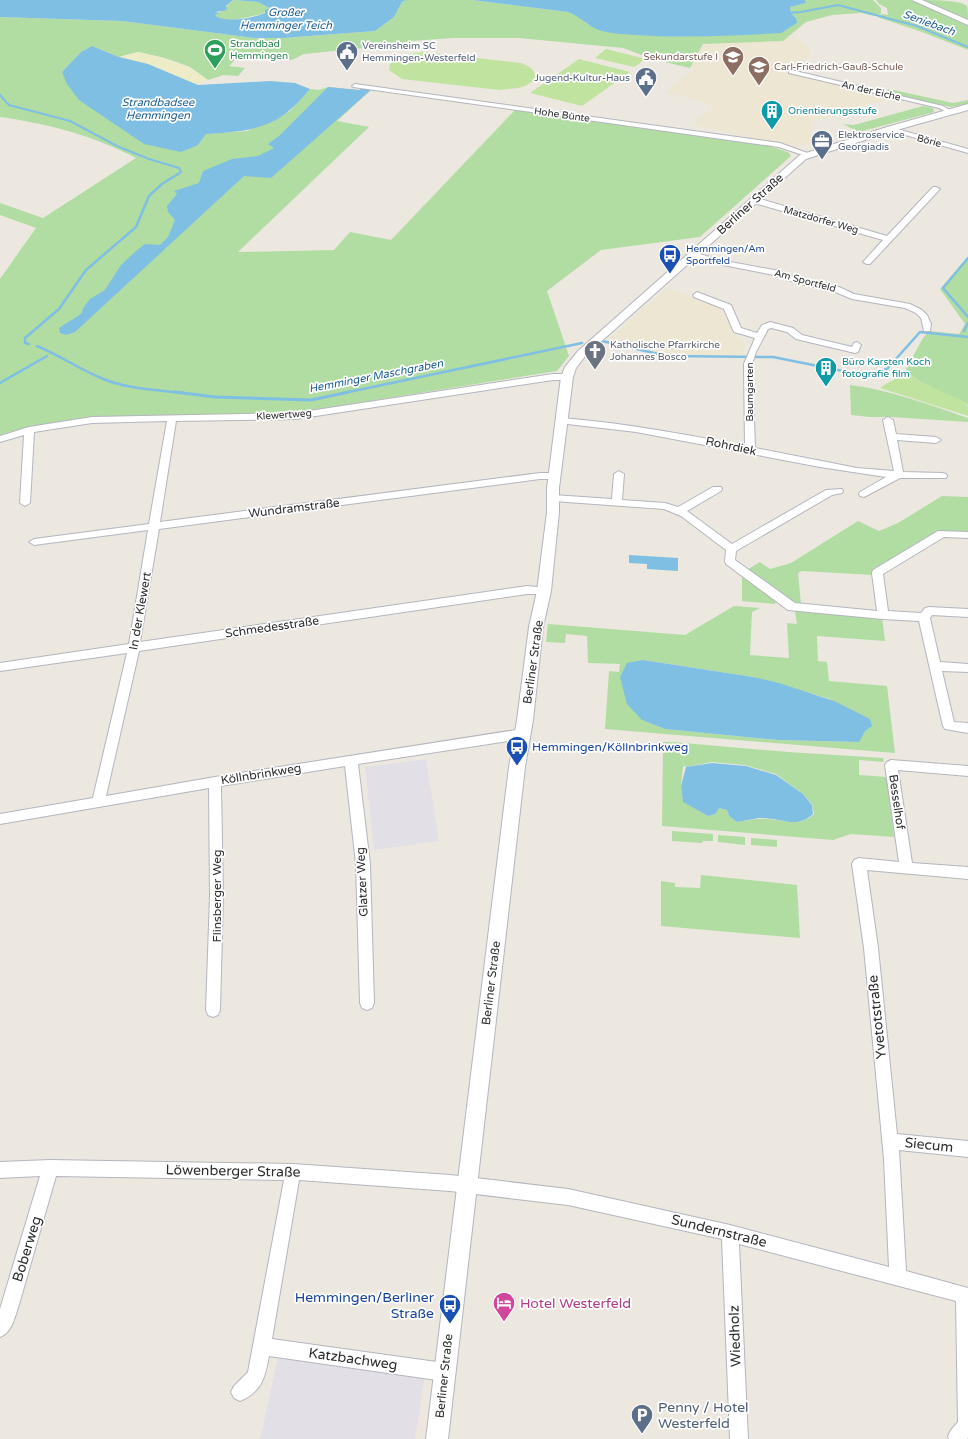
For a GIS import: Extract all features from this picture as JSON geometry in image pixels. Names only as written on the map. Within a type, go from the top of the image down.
[{"type":"street","points":[[916,0],[968,23]]},
{"type":"street","name":"An der Eiche","points":[[791,72],[941,107],[950,112]]},
{"type":"street","name":"Hohe Bünte","points":[[355,86],[769,144],[806,156]]},
{"type":"street","name":"Berliner Straße","points":[[437,1439],[466,1185],[522,734],[536,627],[544,591],[553,512],[554,476],[567,377],[571,366],[582,352],[806,156],[890,129],[968,107]]},
{"type":"street","name":"Börie","points":[[890,129],[896,132],[968,151]]},
{"type":"street","points":[[867,262],[936,189]]},
{"type":"street","name":"Matzdorfer Weg","points":[[754,200],[888,240]]},
{"type":"street","name":"Am Sportfeld","points":[[693,254],[718,262],[776,273],[800,282],[836,289],[852,296],[907,306],[925,316],[928,322],[927,329]]},
{"type":"street","points":[[697,295],[728,307],[737,330],[760,337]]},
{"type":"street","name":"Baumgarten","points":[[750,450],[748,388],[750,358],[765,327],[770,325],[790,330],[799,336],[855,350],[857,345]]},
{"type":"street","name":"Klewertweg","points":[[0,439],[29,430],[92,420],[296,416],[553,377],[567,377]]},
{"type":"street","name":"In der Klewert","points":[[98,802],[134,647],[172,419]]},
{"type":"street","points":[[864,494],[899,474],[888,420]]},
{"type":"street","name":"Rohrdiek","points":[[562,421],[594,422],[649,430],[859,472],[942,476]]},
{"type":"street","points":[[25,502],[29,430]]},
{"type":"street","points":[[892,437],[936,440]]},
{"type":"street","points":[[617,503],[619,474]]},
{"type":"street","name":"Wundramstraße","points":[[34,542],[540,476],[554,476]]},
{"type":"street","points":[[679,511],[717,489]]},
{"type":"street","points":[[732,549],[830,492],[838,491]]},
{"type":"street","points":[[553,498],[665,506],[679,511],[732,549]]},
{"type":"street","points":[[883,615],[877,573],[942,533],[968,535]]},
{"type":"street","points":[[732,549],[730,561],[792,607],[924,617]]},
{"type":"street","name":"Schmedesstraße","points":[[0,667],[527,590],[544,591]]},
{"type":"street","points":[[924,617],[929,611],[968,614]]},
{"type":"street","points":[[924,617],[948,726],[968,728]]},
{"type":"street","points":[[935,666],[968,668]]},
{"type":"street","name":"Köllnbrinkweg","points":[[0,819],[215,782],[522,734]]},
{"type":"street","name":"Glatzer Weg","points":[[351,761],[363,864],[367,1003]]},
{"type":"street","name":"Besselhof","points":[[906,868],[891,765],[968,771]]},
{"type":"street","name":"Flinsberger Weg","points":[[213,1010],[217,936],[217,839],[215,782]]},
{"type":"street","name":"Yvetotstraße","points":[[898,1278],[890,1141],[871,948],[860,864],[968,873]]},
{"type":"street","name":"Siecum","points":[[890,1141],[968,1149]]},
{"type":"street","name":"Löwenberger Straße","points":[[0,1170],[50,1168],[293,1172],[466,1185]]},
{"type":"street","name":"Boberweg","points":[[0,1328],[9,1308],[50,1168]]},
{"type":"street","points":[[240,1392],[256,1378],[293,1172]]},
{"type":"street","name":"Sundernstraße","points":[[466,1185],[568,1197],[730,1232],[966,1296]]},
{"type":"street","name":"Wiedholz","points":[[730,1232],[739,1439]]},
{"type":"street","points":[[957,1436],[967,1426],[966,1296]]},
{"type":"street","name":"Katzbachweg","points":[[262,1346],[444,1372]]},
{"type":"shaded area","name":"Carl-Friedrich-Gauß-Schule","points":[[793,37],[801,41],[811,52],[807,58],[790,74],[894,98],[833,114],[827,119],[814,119],[810,134],[821,140],[798,147],[692,125],[713,107],[707,103],[665,92],[694,70],[690,68],[703,44]]},
{"type":"shaded area","points":[[666,288],[719,306],[734,331],[745,345],[742,356],[668,355],[607,341]]},
{"type":"shaded area","points":[[426,759],[439,841],[374,850],[365,767]]},
{"type":"shaded area","points":[[279,1353],[425,1374],[415,1439],[260,1439]]},
{"type":"green space","points":[[233,0],[258,2],[270,7],[258,15],[240,19],[228,20],[217,17],[215,14],[222,11]]},
{"type":"green space","points":[[406,0],[472,0],[568,12],[578,16],[587,24],[615,33],[659,36],[796,18],[791,13],[790,7],[806,3],[805,0],[873,0],[881,8],[881,14],[875,16],[861,13],[832,15],[806,22],[783,41],[703,44],[690,68],[652,59],[623,48],[519,38],[453,38],[411,41],[383,46],[304,54],[292,60],[239,56],[229,66],[245,68],[238,76],[224,75],[208,80],[190,67],[165,58],[138,52],[119,57],[92,46],[81,52],[62,72],[120,127],[144,144],[198,145],[206,134],[247,131],[290,111],[310,89],[319,90],[328,87],[359,90],[363,88],[372,89],[337,121],[369,127],[238,252],[334,250],[350,232],[391,240],[515,110],[766,145],[788,152],[791,156],[700,237],[601,250],[547,291],[569,356],[557,371],[295,413],[83,418],[27,427],[0,435],[0,279],[36,228],[0,215],[0,203],[43,218],[136,158],[87,137],[36,123],[0,117],[0,17],[122,21],[254,38],[283,38],[375,31],[394,17],[402,2]]},
{"type":"green space","points":[[876,0],[911,0],[968,26],[968,50],[922,32],[877,17],[883,14],[888,15],[887,8],[879,4]]},
{"type":"green space","points":[[920,0],[945,1],[964,4],[967,6],[968,22]]},
{"type":"green space","points":[[606,49],[646,59],[634,67],[595,58]]},
{"type":"green space","points":[[425,52],[521,63],[534,71],[535,80],[518,88],[499,90],[402,79],[389,70],[390,64],[398,58]]},
{"type":"green space","points":[[579,59],[630,72],[582,106],[530,93]]},
{"type":"green space","points":[[889,89],[953,103],[968,100],[968,104],[951,107],[886,92]]},
{"type":"green space","points":[[923,106],[933,108],[934,112],[859,132],[843,124],[854,125]]},
{"type":"green space","points":[[968,257],[968,407],[967,404],[921,382],[905,371],[923,338],[929,331],[959,334],[965,324],[940,289]]},
{"type":"green space","points":[[905,371],[921,382],[963,401],[968,407],[968,416],[880,388]]},
{"type":"green space","points":[[850,385],[879,390],[910,398],[968,418],[968,422],[851,415]]},
{"type":"green space","points":[[942,496],[968,497],[968,533],[941,531],[873,575],[802,571],[798,573],[801,604],[793,603],[747,570],[760,562],[770,569],[791,563],[858,521],[879,531],[898,523]]},
{"type":"green space","points":[[742,576],[776,601],[775,604],[742,601]]},
{"type":"green space","points":[[734,606],[760,608],[752,612],[750,655],[789,658],[787,623],[797,624],[795,611],[882,617],[885,641],[817,636],[818,661],[827,662],[829,681],[887,686],[895,753],[605,729],[609,671],[619,672],[620,664],[588,663],[587,636],[566,634],[565,643],[546,642],[548,624],[685,635]],"holes":[[[643,660],[753,677],[830,699],[859,742],[777,740],[665,729],[642,720]]]},
{"type":"green space","points":[[663,742],[671,742],[677,754],[672,742],[788,752],[883,758],[884,762],[859,760],[859,775],[887,777],[894,837],[851,834],[833,840],[662,826]],"holes":[[[678,754],[686,767],[712,762],[745,765],[776,774],[803,794],[812,804],[814,814],[808,819],[795,822],[767,819],[754,819],[737,822],[729,816],[727,810],[719,808],[708,816],[683,801],[681,786],[683,767],[685,766]]]},
{"type":"green space","points":[[672,831],[713,834],[713,841],[703,841],[702,843],[672,841]]},
{"type":"green space","points":[[718,835],[745,837],[745,845],[718,842]]},
{"type":"green space","points":[[751,838],[777,840],[777,847],[751,845]]},
{"type":"green space","points":[[701,875],[797,885],[800,938],[661,926],[661,881],[675,883],[675,887],[700,888]]},
{"type":"sand","points":[[138,52],[183,65],[192,69],[208,80],[194,85],[119,57]]},
{"type":"water","name":"Großer Hemminger Teich","points":[[0,0],[233,0],[406,0],[402,2],[394,17],[375,31],[283,38],[254,38],[122,21],[0,17]],"holes":[[[233,0],[258,2],[270,8],[265,10],[265,13],[241,19],[223,19],[217,17],[215,14],[220,14],[216,12],[227,10],[226,6]]]},
{"type":"water","points":[[472,0],[805,0],[806,3],[790,7],[791,13],[796,18],[797,23],[781,33],[727,36],[672,36],[618,34],[599,30],[568,12]]},
{"type":"water","name":"Strandbadsee Hemmingen","points":[[92,46],[119,57],[148,64],[198,85],[270,81],[295,83],[310,89],[291,109],[272,122],[240,131],[206,134],[198,145],[181,152],[144,144],[79,100],[67,84],[62,72],[81,52]]},
{"type":"water","points":[[328,87],[359,90],[363,88],[372,89],[271,178],[244,176],[75,332],[66,335],[60,333],[59,328],[82,313],[83,308],[90,299],[105,290],[121,265],[136,251],[145,244],[160,245],[168,237],[175,220],[168,212],[167,206],[177,194],[174,191],[199,183],[203,171],[232,159],[258,156],[274,148],[268,144],[279,136]]},
{"type":"water","points":[[629,555],[678,558],[678,571],[647,569],[647,564],[629,563]]},
{"type":"water","points":[[643,660],[753,677],[779,683],[834,701],[870,719],[872,726],[865,731],[859,742],[778,740],[665,729],[642,720],[627,704],[620,677],[627,663]]},
{"type":"water","points":[[712,763],[746,766],[776,775],[803,794],[812,805],[813,814],[807,819],[794,822],[759,818],[737,822],[729,816],[727,810],[719,808],[715,814],[708,816],[683,802],[681,786],[686,767]]},
{"type":"waterway","name":"Seniebach","points":[[788,13],[838,5],[917,26],[968,47]]},
{"type":"waterway","name":"Hemminger Maschgraben","points":[[0,95],[9,105],[70,121],[117,146],[149,159],[179,168],[181,172],[177,175]]},
{"type":"waterway","name":"Hemminger Maschgraben","points":[[29,344],[25,343],[25,338],[59,309],[86,270],[136,227],[149,196],[162,184],[178,174]]},
{"type":"waterway","points":[[968,258],[943,288],[968,317]]},
{"type":"waterway","points":[[964,331],[968,323]]},
{"type":"waterway","name":"Hemminger Maschgraben","points":[[602,341],[667,356],[773,357],[863,375],[887,369],[920,332],[968,337]]},
{"type":"waterway","name":"Hemminger Maschgraben","points":[[344,393],[582,343]]},
{"type":"waterway","name":"Hemminger Maschgraben","points":[[37,346],[111,382],[121,385],[183,393]]},
{"type":"waterway","points":[[0,383],[47,356]]},
{"type":"waterway","name":"Hemminger Maschgraben","points":[[175,392],[183,393]]},
{"type":"waterway","name":"Hemminger Maschgraben","points":[[183,393],[215,397],[311,400],[349,392]]},
{"type":"place","name":"Strandbad Hemmingen","points":[[215,70]]},
{"type":"place","name":"Vereinsheim SC Hemmingen-Westerfeld","points":[[347,72]]},
{"type":"place","name":"Sekundarstufe I","points":[[733,76]]},
{"type":"place","name":"Carl-Friedrich-Gauß-Schule","points":[[759,86]]},
{"type":"place","name":"Jugend-Kultur-Haus","points":[[646,98]]},
{"type":"place","name":"Orientierungsstufe","points":[[772,130]]},
{"type":"place","name":"Elektroservice Georgiadis","points":[[822,160]]},
{"type":"place","name":"Hemmingen/Am Sportfeld","points":[[670,274]]},
{"type":"place","name":"Katholische Pfarrkirche Johannes Bosco","points":[[595,370]]},
{"type":"place","name":"Büro Karsten Koch fotografie film","points":[[826,388]]},
{"type":"place","name":"Hemmingen/Köllnbrinkweg","points":[[517,766]]},
{"type":"place","name":"Hotel Westerfeld","points":[[504,1322]]},
{"type":"place","name":"Hemmingen/Berliner Straße","points":[[450,1324]]},
{"type":"place","name":"Penny / Hotel Westerfeld","points":[[642,1434]]}]
